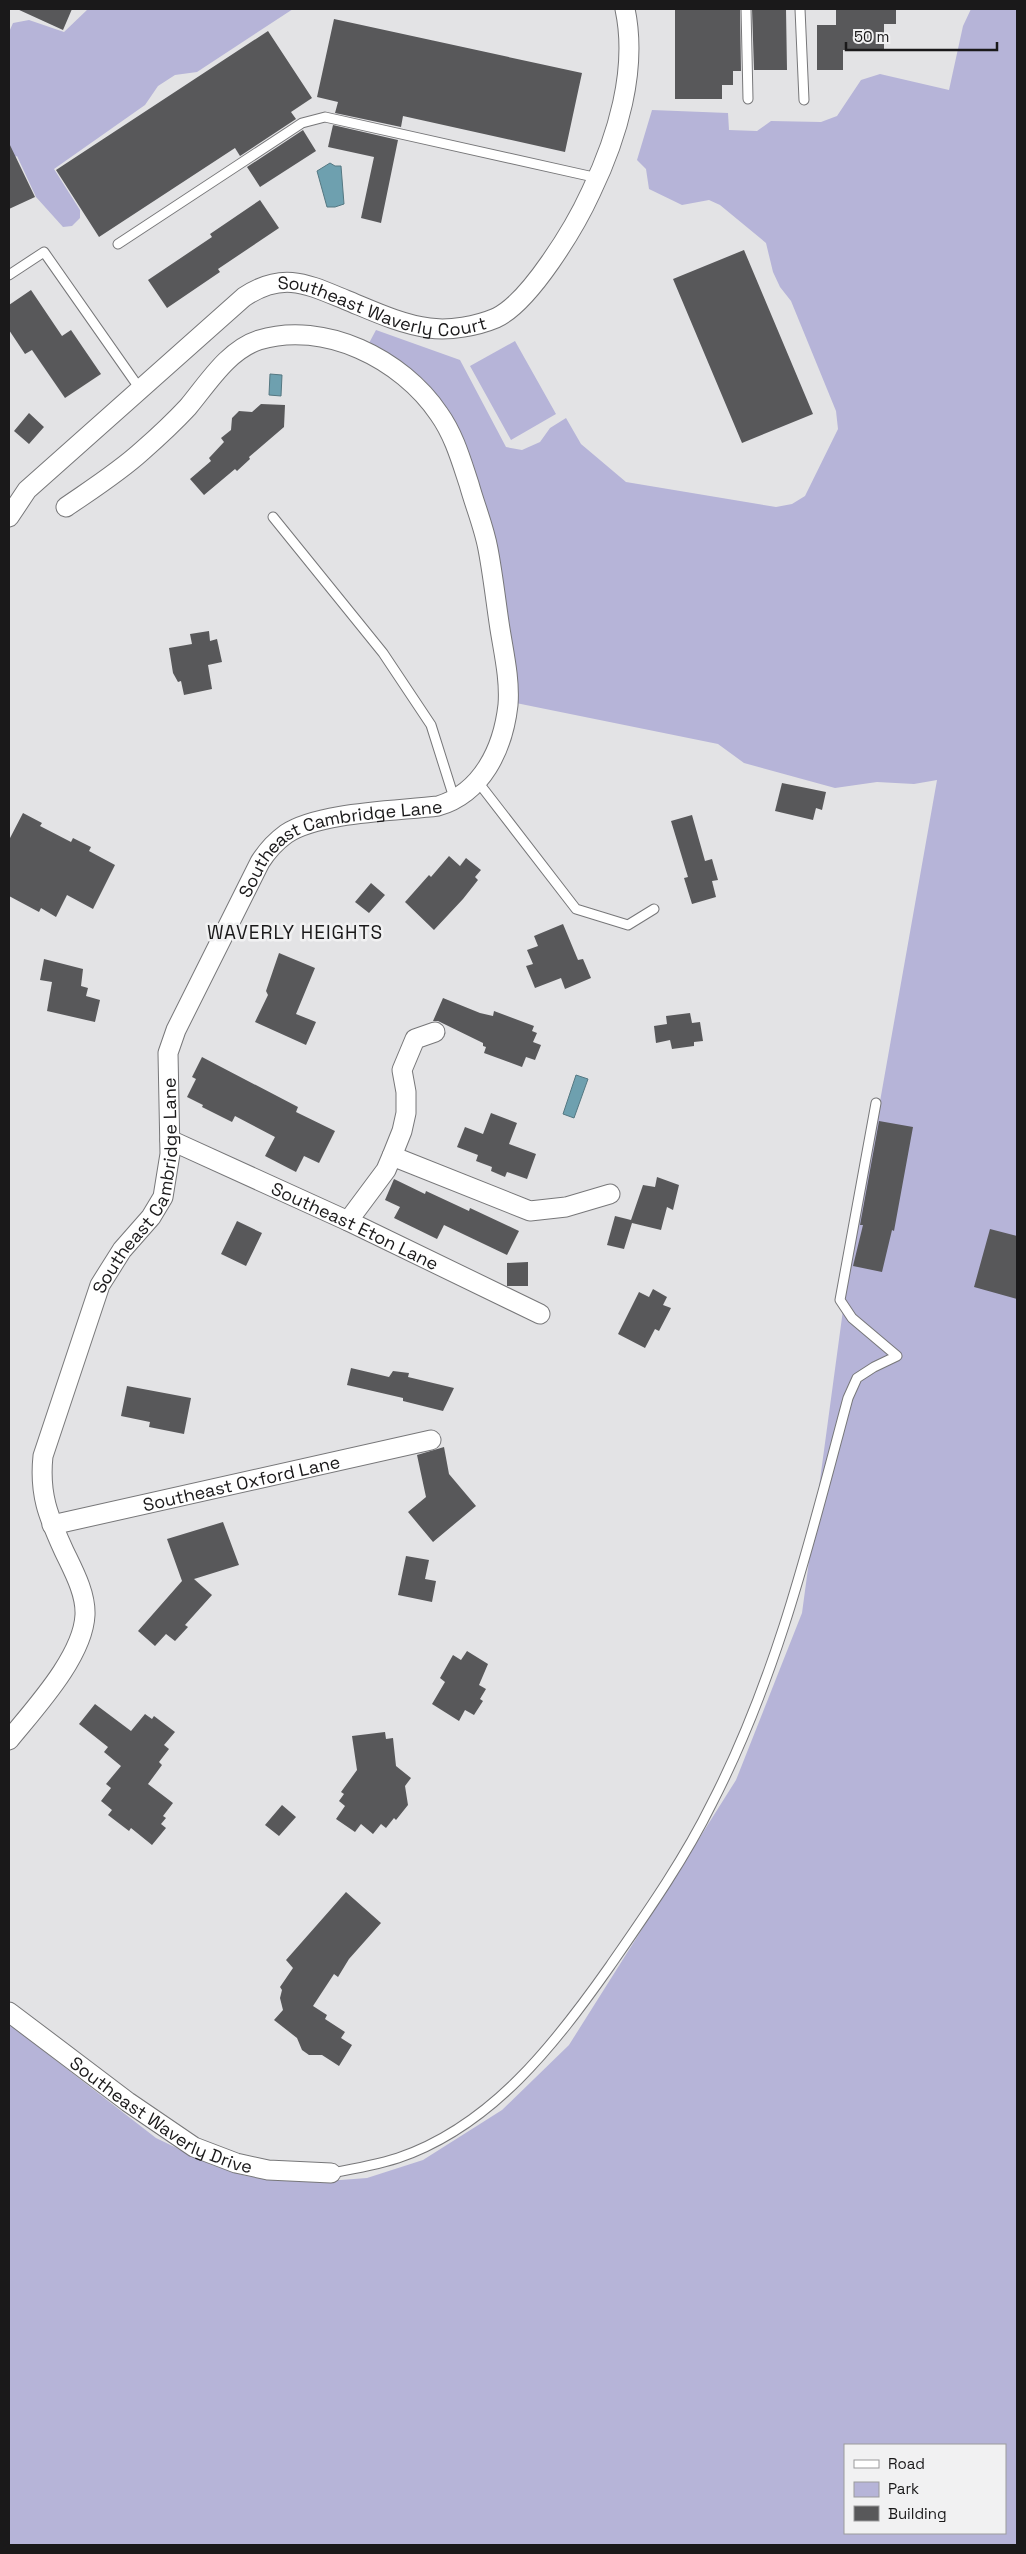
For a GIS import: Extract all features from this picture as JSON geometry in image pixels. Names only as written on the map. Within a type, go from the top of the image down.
[{"type":"street","name":"Southeast Waverly Court","points":[[9,517],[27,490],[244,297],[258,288],[280,281],[304,283],[389,318],[430,328],[472,325],[497,317],[525,295],[567,234],[606,160],[620,115],[627,68],[628,21],[625,9]]},
{"type":"street","name":"Southeast Cambridge Lane","points":[[9,1740],[64,1669],[78,1639],[85,1616],[83,1596],[52,1525],[41,1481],[43,1456],[100,1285],[122,1250],[151,1217],[163,1197],[170,1154],[168,1053],[176,1030],[260,862],[271,846],[287,833],[326,820],[438,806],[455,801],[478,782],[497,749],[508,704],[507,672],[488,548],[460,457],[450,432],[426,397],[395,369],[364,351],[316,335],[287,333],[257,341],[227,360],[186,409],[141,452],[66,507]]},
{"type":"street","points":[[348,1221],[386,1170],[402,1131],[406,1113],[406,1092],[402,1070],[415,1039],[435,1032]]},
{"type":"street","name":"Southeast Eton Lane","points":[[170,1140],[348,1221],[540,1314]]},
{"type":"street","points":[[392,1156],[530,1211],[566,1207],[610,1194]]},
{"type":"street","name":"Southeast Oxford Lane","points":[[52,1525],[431,1440]]},
{"type":"street","name":"Southeast Waverly Drive","points":[[9,2012],[128,2102],[194,2147],[229,2161],[268,2170],[331,2173]]},
{"type":"lane","points":[[746,9],[748,99]]},
{"type":"lane","points":[[800,9],[804,100]]},
{"type":"lane","points":[[118,244],[302,124],[325,117],[598,178]]},
{"type":"lane","points":[[9,275],[44,252],[140,389]]},
{"type":"lane","points":[[273,517],[383,654],[431,725],[455,801]]},
{"type":"lane","points":[[478,782],[576,909],[628,924],[654,909]]},
{"type":"lane","points":[[331,2173],[371,2166],[401,2157],[428,2145],[489,2107],[530,2068],[561,2034],[633,1932],[712,1804],[766,1681],[789,1614],[848,1398],[857,1378],[897,1356],[852,1318],[840,1300],[876,1103]]},
{"type":"green space","points":[[88,9],[293,9],[197,72],[175,75],[158,86],[145,105],[54,169],[80,210],[80,218],[72,226],[63,227],[36,197],[17,156],[9,159],[9,32],[13,23],[29,20],[64,32]]},
{"type":"green space","points":[[971,9],[1017,9],[1017,2545],[9,2545],[9,2024],[156,2138],[212,2165],[246,2176],[314,2182],[367,2178],[423,2160],[502,2110],[569,2045],[736,1780],[802,1613],[843,1310],[937,780],[914,784],[877,782],[835,788],[744,763],[718,744],[516,703],[510,627],[494,545],[442,403],[423,379],[401,362],[368,345],[376,330],[460,360],[506,447],[522,450],[540,442],[550,428],[566,418],[581,444],[626,482],[776,507],[792,504],[805,496],[838,429],[836,411],[791,301],[780,287],[773,272],[766,243],[720,205],[709,200],[682,205],[649,189],[646,169],[637,160],[652,110],[728,113],[729,130],[757,131],[771,121],[821,122],[837,116],[861,80],[880,74],[949,90],[963,26]]},
{"type":"green space","points":[[515,341],[556,414],[511,440],[470,366]]},
{"type":"shaded area","points":[[330,163],[335,166],[341,166],[344,204],[335,207],[327,207],[317,171]]},
{"type":"shaded area","points":[[270,374],[282,375],[281,396],[269,395]]},
{"type":"shaded area","points":[[576,1075],[588,1079],[574,1118],[563,1114]]},
{"type":"building","points":[[17,9],[72,9],[63,30]]},
{"type":"building","points":[[675,9],[740,9],[741,71],[733,71],[733,85],[722,85],[722,99],[675,99]]},
{"type":"building","points":[[752,9],[786,9],[787,70],[754,70]]},
{"type":"building","points":[[836,9],[896,9],[896,24],[884,24],[884,50],[843,50],[843,70],[817,70],[817,25],[836,25]]},
{"type":"building","points":[[334,19],[582,73],[565,152],[403,116],[401,127],[335,113],[338,102],[317,97]]},
{"type":"building","points":[[268,31],[312,98],[291,112],[296,119],[240,156],[235,148],[99,237],[56,170]]},
{"type":"building","points":[[333,125],[398,140],[381,223],[361,218],[374,157],[328,147]]},
{"type":"building","points":[[303,130],[316,151],[260,187],[247,167]]},
{"type":"building","points":[[9,143],[35,197],[9,209]]},
{"type":"building","points":[[260,200],[279,228],[218,269],[220,272],[167,308],[148,280],[212,237],[210,234]]},
{"type":"building","points":[[744,250],[813,414],[742,443],[673,279]]},
{"type":"building","points":[[31,290],[62,336],[71,330],[101,374],[65,398],[32,350],[25,354],[9,330],[9,305]]},
{"type":"building","points":[[261,404],[285,405],[284,427],[249,457],[250,459],[237,471],[235,469],[204,495],[190,479],[211,461],[209,458],[224,442],[221,438],[231,430],[232,418],[239,411],[252,412]]},
{"type":"building","points":[[29,413],[44,427],[29,444],[14,431]]},
{"type":"building","points":[[209,631],[210,641],[217,639],[222,662],[208,665],[212,689],[184,695],[181,681],[178,682],[173,673],[169,648],[192,644],[190,634]]},
{"type":"building","points":[[782,783],[826,792],[822,810],[816,808],[813,820],[775,811]]},
{"type":"building","points":[[23,813],[42,823],[40,826],[71,842],[73,838],[91,847],[89,851],[115,865],[93,909],[67,895],[56,917],[41,908],[39,912],[9,896],[9,840]]},
{"type":"building","points":[[692,815],[705,861],[712,859],[718,880],[712,881],[716,897],[692,904],[684,878],[688,877],[671,821]]},
{"type":"building","points":[[449,856],[460,866],[466,858],[481,870],[475,877],[478,880],[434,930],[405,902],[429,875],[431,877]]},
{"type":"building","points":[[371,883],[385,895],[369,913],[355,902]]},
{"type":"building","points":[[563,924],[578,960],[583,959],[591,978],[565,989],[561,978],[535,988],[526,966],[533,964],[527,950],[538,946],[534,936]]},
{"type":"building","points":[[279,953],[315,968],[296,1014],[316,1022],[306,1045],[255,1022],[268,995],[266,991]]},
{"type":"building","points":[[44,959],[83,969],[81,986],[88,988],[86,996],[100,1000],[95,1022],[47,1011],[52,982],[40,980]]},
{"type":"building","points":[[443,998],[480,1013],[493,1016],[494,1011],[534,1026],[532,1031],[537,1033],[533,1042],[541,1045],[535,1060],[526,1057],[522,1067],[484,1053],[486,1047],[483,1046],[483,1043],[438,1021],[433,1021]]},
{"type":"building","points":[[690,1013],[692,1023],[700,1022],[703,1041],[694,1042],[694,1046],[672,1049],[670,1040],[656,1043],[654,1026],[667,1024],[666,1016]]},
{"type":"building","points":[[202,1057],[298,1107],[296,1112],[335,1131],[319,1163],[304,1156],[296,1172],[265,1156],[275,1137],[235,1116],[232,1122],[187,1097],[196,1079],[192,1077]]},
{"type":"building","points":[[491,1113],[517,1123],[509,1144],[536,1154],[527,1179],[507,1172],[505,1177],[491,1171],[492,1167],[476,1161],[478,1155],[457,1147],[465,1127],[483,1134]]},
{"type":"building","points":[[879,1121],[913,1127],[894,1231],[892,1230],[882,1272],[853,1266],[863,1225],[860,1225]]},
{"type":"building","points":[[657,1177],[679,1185],[673,1210],[667,1207],[661,1230],[632,1223],[624,1249],[607,1245],[615,1216],[631,1220],[643,1185],[655,1187]]},
{"type":"building","points":[[394,1179],[425,1194],[426,1191],[469,1211],[470,1208],[519,1231],[507,1255],[444,1225],[437,1239],[394,1218],[400,1207],[385,1200]]},
{"type":"building","points":[[237,1221],[262,1233],[246,1266],[221,1254]]},
{"type":"building","points":[[990,1229],[1017,1236],[1017,1299],[974,1287]]},
{"type":"building","points":[[528,1262],[528,1286],[507,1286],[507,1263]]},
{"type":"building","points":[[653,1289],[667,1297],[663,1305],[671,1308],[659,1331],[655,1329],[645,1348],[618,1334],[639,1292],[649,1297]]},
{"type":"building","points":[[351,1368],[389,1377],[393,1371],[409,1373],[408,1377],[454,1388],[443,1411],[403,1401],[403,1398],[347,1385]]},
{"type":"building","points":[[127,1386],[191,1398],[184,1434],[149,1427],[150,1422],[121,1416]]},
{"type":"building","points":[[444,1447],[449,1474],[476,1506],[433,1542],[408,1512],[426,1497],[417,1455]]},
{"type":"building","points":[[223,1522],[239,1565],[194,1579],[212,1595],[185,1625],[188,1627],[175,1641],[166,1634],[155,1646],[138,1631],[182,1581],[167,1539]]},
{"type":"building","points":[[406,1556],[429,1560],[425,1579],[436,1581],[432,1602],[398,1595]]},
{"type":"building","points":[[467,1651],[488,1664],[479,1685],[486,1689],[480,1699],[483,1701],[474,1715],[465,1710],[459,1721],[432,1704],[445,1682],[440,1678],[453,1655],[461,1660]]},
{"type":"building","points":[[95,1704],[131,1731],[145,1714],[152,1719],[154,1716],[175,1732],[164,1745],[169,1749],[159,1762],[162,1765],[148,1784],[173,1803],[163,1816],[166,1818],[161,1824],[166,1828],[152,1845],[131,1828],[129,1831],[108,1815],[112,1810],[101,1801],[111,1788],[106,1784],[121,1766],[104,1752],[108,1747],[79,1724]]},
{"type":"building","points":[[385,1732],[386,1739],[393,1738],[396,1766],[411,1778],[405,1786],[408,1805],[396,1820],[394,1818],[386,1828],[381,1824],[373,1834],[361,1824],[355,1832],[336,1819],[345,1806],[339,1801],[344,1794],[341,1792],[357,1770],[352,1736]]},
{"type":"building","points":[[282,1805],[296,1817],[279,1836],[265,1825]]},
{"type":"building","points":[[346,1892],[381,1923],[349,1959],[338,1977],[334,1974],[313,2006],[327,2015],[325,2019],[345,2032],[341,2038],[352,2045],[339,2066],[322,2055],[309,2055],[302,2050],[297,2038],[274,2020],[283,2010],[280,1998],[282,1990],[280,1987],[293,1968],[286,1960]]},
{"type":"district","name":"WAVERLY HEIGHTS","points":[[295,932]]}]
